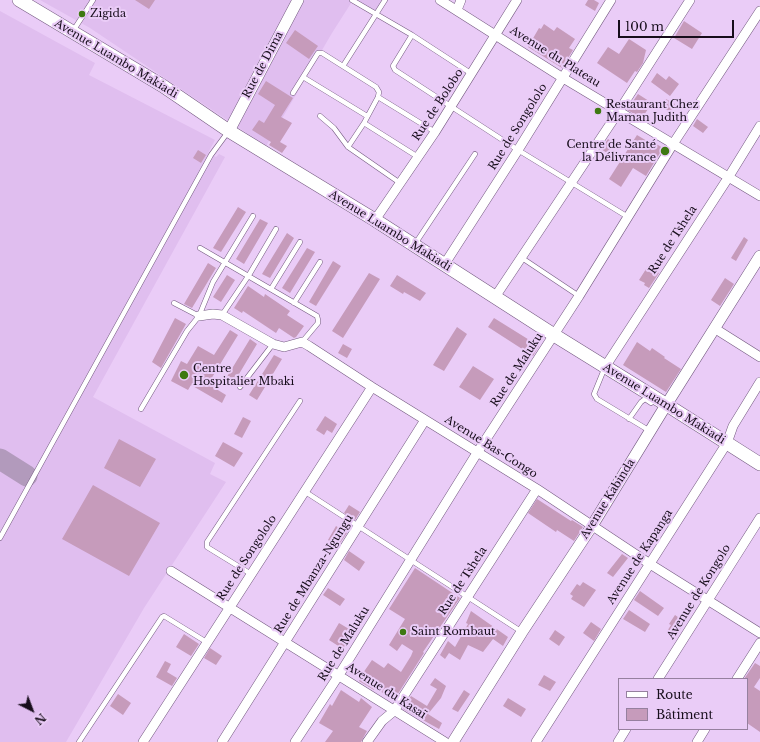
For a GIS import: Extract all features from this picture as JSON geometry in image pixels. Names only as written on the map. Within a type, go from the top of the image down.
[{"type":"main road","name":"Avenue Luambo Makiadi","points":[[19,0],[163,86],[229,131],[375,220],[665,407],[760,464]]},
{"type":"street","name":"Rue de Dima","points":[[229,131],[298,0]]},
{"type":"street","name":"Avenue du Plateau","points":[[440,0],[496,34],[563,78],[760,196]]},
{"type":"street","points":[[457,10],[461,0]]},
{"type":"street","name":"Rue de Bolobo","points":[[375,220],[436,132],[517,0]]},
{"type":"street","name":"Rue de Songololo","points":[[444,265],[518,150],[611,0]]},
{"type":"street","points":[[495,297],[572,184],[690,0]]},
{"type":"street","name":"Rue de Maluku","points":[[295,742],[339,675],[477,453],[554,336],[673,144],[760,11]]},
{"type":"street","name":"Rue de Tshela","points":[[605,367],[728,178],[760,126]]},
{"type":"street","name":"Avenue Kabinda","points":[[453,742],[522,632],[592,526],[760,256]]},
{"type":"street","points":[[200,316],[213,314],[222,315],[273,344],[284,347],[302,342]]},
{"type":"street","points":[[714,328],[760,357]]},
{"type":"street","name":"Avenue Bas-Congo","points":[[302,342],[477,453],[537,489],[650,564],[760,633]]},
{"type":"street","name":"Avenue de Kapanga","points":[[536,742],[727,443],[732,426],[760,382]]},
{"type":"street","name":"Rue de Songololo","points":[[144,742],[372,387]]},
{"type":"street","name":"Rue de Mbanza-Ngungu","points":[[222,742],[425,420]]},
{"type":"street","name":"Rue de Tshela","points":[[367,742],[382,721],[394,711],[537,489]]},
{"type":"street","name":"Avenue de Kongolo","points":[[659,678],[760,518]]},
{"type":"street","name":"Avenue du Kasaï","points":[[171,571],[445,742]]},
{"type":"street","points":[[738,678],[760,642]]},
{"type":"street","points":[[618,742],[625,730]]},
{"type":"street","points":[[696,742],[704,730]]},
{"type":"lane","points":[[72,33],[93,0]]},
{"type":"lane","points":[[352,0],[412,35],[472,74]]},
{"type":"lane","points":[[343,66],[385,0]]},
{"type":"lane","points":[[412,35],[393,66],[395,70],[518,150],[628,217]]},
{"type":"lane","points":[[293,93],[318,53],[322,53],[376,87],[379,92],[378,97],[364,123],[348,147]]},
{"type":"lane","points":[[303,77],[367,116]]},
{"type":"lane","points":[[378,97],[436,132]]},
{"type":"lane","points":[[320,116],[334,128],[348,147],[400,183]]},
{"type":"lane","points":[[364,123],[418,157]]},
{"type":"lane","points":[[0,538],[208,162],[229,131]]},
{"type":"lane","points":[[414,245],[475,154]]},
{"type":"lane","points":[[141,409],[188,331],[200,316],[213,282],[252,216]]},
{"type":"lane","points":[[222,315],[276,229]]},
{"type":"lane","points":[[271,289],[300,242]]},
{"type":"lane","points":[[200,248],[317,316],[318,323],[302,342]]},
{"type":"lane","points":[[522,258],[579,296]]},
{"type":"lane","points":[[294,303],[320,262]]},
{"type":"lane","points":[[174,303],[200,316]]},
{"type":"lane","points":[[240,387],[273,344]]},
{"type":"lane","points":[[605,367],[594,394],[597,399],[650,431]]},
{"type":"lane","points":[[629,419],[641,402],[645,399],[665,407]]},
{"type":"lane","points":[[251,574],[207,547],[207,542],[300,401]]},
{"type":"lane","points":[[304,491],[522,632]]},
{"type":"lane","points":[[79,742],[162,616],[208,643]]},
{"type":"shaded area","points":[[40,0],[353,0],[266,146],[90,28]]},
{"type":"shaded area","points":[[353,0],[385,0],[376,14]]},
{"type":"shaded area","points":[[0,11],[95,63],[89,75],[215,140],[208,153],[216,157],[219,154],[225,157],[93,397],[215,463],[210,474],[226,482],[144,608],[66,742],[0,742]]},
{"type":"building","points":[[135,0],[155,0],[149,9]]},
{"type":"building","points":[[588,0],[594,0],[599,3],[595,11],[585,5]]},
{"type":"building","points":[[684,21],[702,33],[692,49],[674,38]]},
{"type":"building","points":[[544,24],[554,31],[557,27],[575,39],[569,48],[573,50],[562,68],[528,47],[539,28],[541,29]]},
{"type":"building","points":[[295,30],[318,46],[309,59],[286,43]]},
{"type":"building","points":[[629,39],[646,50],[643,63],[637,72],[635,71],[627,83],[597,63],[608,47],[619,54]]},
{"type":"building","points":[[657,73],[666,80],[669,76],[679,84],[670,96],[651,82]]},
{"type":"building","points":[[266,81],[293,98],[281,117],[292,123],[280,142],[287,146],[282,153],[269,145],[271,142],[252,130],[259,120],[264,123],[275,105],[258,94]]},
{"type":"building","points":[[638,94],[652,103],[642,118],[627,110]]},
{"type":"building","points":[[666,99],[675,104],[670,112],[662,107]]},
{"type":"building","points":[[697,119],[708,127],[703,133],[693,126]]},
{"type":"building","points":[[637,135],[652,144],[653,142],[663,148],[646,176],[633,168],[621,187],[609,179]]},
{"type":"building","points":[[608,139],[614,143],[607,153],[601,149]]},
{"type":"building","points":[[198,150],[206,155],[201,163],[193,158]]},
{"type":"building","points":[[238,207],[246,212],[221,252],[213,248]]},
{"type":"building","points":[[260,219],[268,223],[244,264],[236,259]]},
{"type":"building","points":[[287,233],[294,238],[270,278],[262,274]]},
{"type":"building","points":[[744,237],[748,240],[736,261],[731,258]]},
{"type":"building","points":[[307,248],[315,252],[290,293],[282,288]]},
{"type":"building","points":[[333,261],[341,266],[316,306],[309,302]]},
{"type":"building","points":[[208,263],[216,268],[192,308],[184,304]]},
{"type":"building","points":[[648,266],[659,273],[649,288],[644,285],[645,283],[639,280]]},
{"type":"building","points":[[369,273],[380,279],[343,338],[332,331]]},
{"type":"building","points":[[227,275],[235,280],[221,302],[213,297]]},
{"type":"building","points":[[397,275],[426,293],[420,301],[404,292],[403,294],[390,286]]},
{"type":"building","points":[[725,278],[734,284],[720,306],[711,300]]},
{"type":"building","points":[[248,286],[264,297],[265,294],[290,311],[287,315],[304,326],[296,337],[294,338],[279,328],[276,333],[243,311],[242,313],[234,308]]},
{"type":"building","points":[[175,318],[186,324],[161,368],[152,362]]},
{"type":"building","points":[[494,318],[539,346],[533,356],[488,327]]},
{"type":"building","points":[[457,327],[467,334],[444,371],[433,365]]},
{"type":"building","points":[[230,330],[238,335],[208,384],[226,395],[222,403],[191,385],[188,390],[171,381],[181,361],[187,364],[198,346],[214,355]]},
{"type":"building","points":[[250,339],[257,344],[233,384],[225,380]]},
{"type":"building","points":[[637,342],[650,351],[652,348],[681,369],[666,392],[623,365]]},
{"type":"building","points":[[343,344],[352,349],[347,358],[338,353]]},
{"type":"building","points":[[274,355],[282,359],[257,400],[249,395]]},
{"type":"building","points":[[473,366],[494,379],[480,400],[459,387]]},
{"type":"building","points":[[325,416],[337,424],[332,433],[327,430],[324,435],[316,430]]},
{"type":"building","points":[[243,417],[251,421],[242,438],[234,434]]},
{"type":"building","points":[[119,439],[156,459],[140,487],[104,468]]},
{"type":"building","points":[[223,442],[243,453],[234,467],[215,456]]},
{"type":"building","points":[[93,485],[160,523],[129,576],[62,539]]},
{"type":"building","points":[[537,499],[583,527],[574,541],[557,530],[556,532],[528,513]]},
{"type":"building","points":[[349,505],[360,512],[355,520],[344,513]]},
{"type":"building","points":[[336,526],[347,533],[338,546],[328,540]]},
{"type":"building","points":[[349,551],[365,562],[359,571],[344,560]]},
{"type":"building","points":[[622,554],[628,558],[613,577],[607,573]]},
{"type":"building","points":[[415,568],[460,598],[423,652],[424,653],[394,700],[375,688],[374,690],[359,681],[360,679],[353,673],[356,668],[363,673],[372,660],[384,668],[388,663],[401,672],[411,656],[413,651],[402,644],[397,651],[389,645],[405,619],[389,609]]},
{"type":"building","points":[[583,582],[596,590],[584,607],[571,599],[573,596],[570,594],[577,584],[580,586]]},
{"type":"building","points":[[328,588],[345,599],[340,606],[323,595]]},
{"type":"building","points":[[640,591],[664,608],[658,616],[634,600]]},
{"type":"building","points":[[629,610],[650,624],[645,632],[623,619]]},
{"type":"building","points":[[471,611],[508,637],[503,646],[493,639],[483,652],[468,645],[460,660],[449,653],[445,659],[440,655],[448,641],[455,647],[468,624],[466,623]]},
{"type":"building","points":[[675,615],[685,622],[674,638],[666,633],[671,625],[669,624]]},
{"type":"building","points":[[591,622],[601,629],[594,641],[583,633]]},
{"type":"building","points":[[339,623],[354,632],[343,649],[329,640]]},
{"type":"building","points":[[555,630],[565,637],[559,646],[549,639]]},
{"type":"building","points":[[184,634],[199,644],[191,656],[176,647]]},
{"type":"building","points":[[210,648],[222,656],[216,665],[204,658]]},
{"type":"building","points":[[165,661],[171,664],[167,672],[177,678],[172,686],[156,677]]},
{"type":"building","points":[[755,663],[760,666],[760,678],[754,687],[760,691],[760,732],[748,724],[748,678],[745,678]]},
{"type":"building","points":[[544,675],[556,682],[550,691],[538,685]]},
{"type":"building","points":[[435,678],[446,686],[441,698],[428,714],[442,723],[439,729],[403,709],[411,696],[427,706],[437,689],[430,685]]},
{"type":"building","points":[[341,690],[359,702],[361,698],[372,707],[359,727],[367,731],[361,742],[325,742],[333,731],[319,723],[330,704],[332,706]]},
{"type":"building","points":[[464,690],[470,694],[458,712],[452,709]]},
{"type":"building","points":[[118,694],[131,703],[123,715],[110,706]]},
{"type":"building","points":[[508,698],[526,709],[521,717],[503,706]]},
{"type":"taxiway","points":[[0,459],[27,476]]},
{"type":"place","name":"Zigida","points":[[82,14]]},
{"type":"place","name":"Restaurant Chez Maman Judith","points":[[598,111]]},
{"type":"place","name":"Centre de Santé la Délivrance","points":[[665,151]]},
{"type":"place","name":"Centre Hospitalier Mbaki","points":[[184,375]]},
{"type":"place","name":"Saint Rombaut","points":[[403,632]]}]
